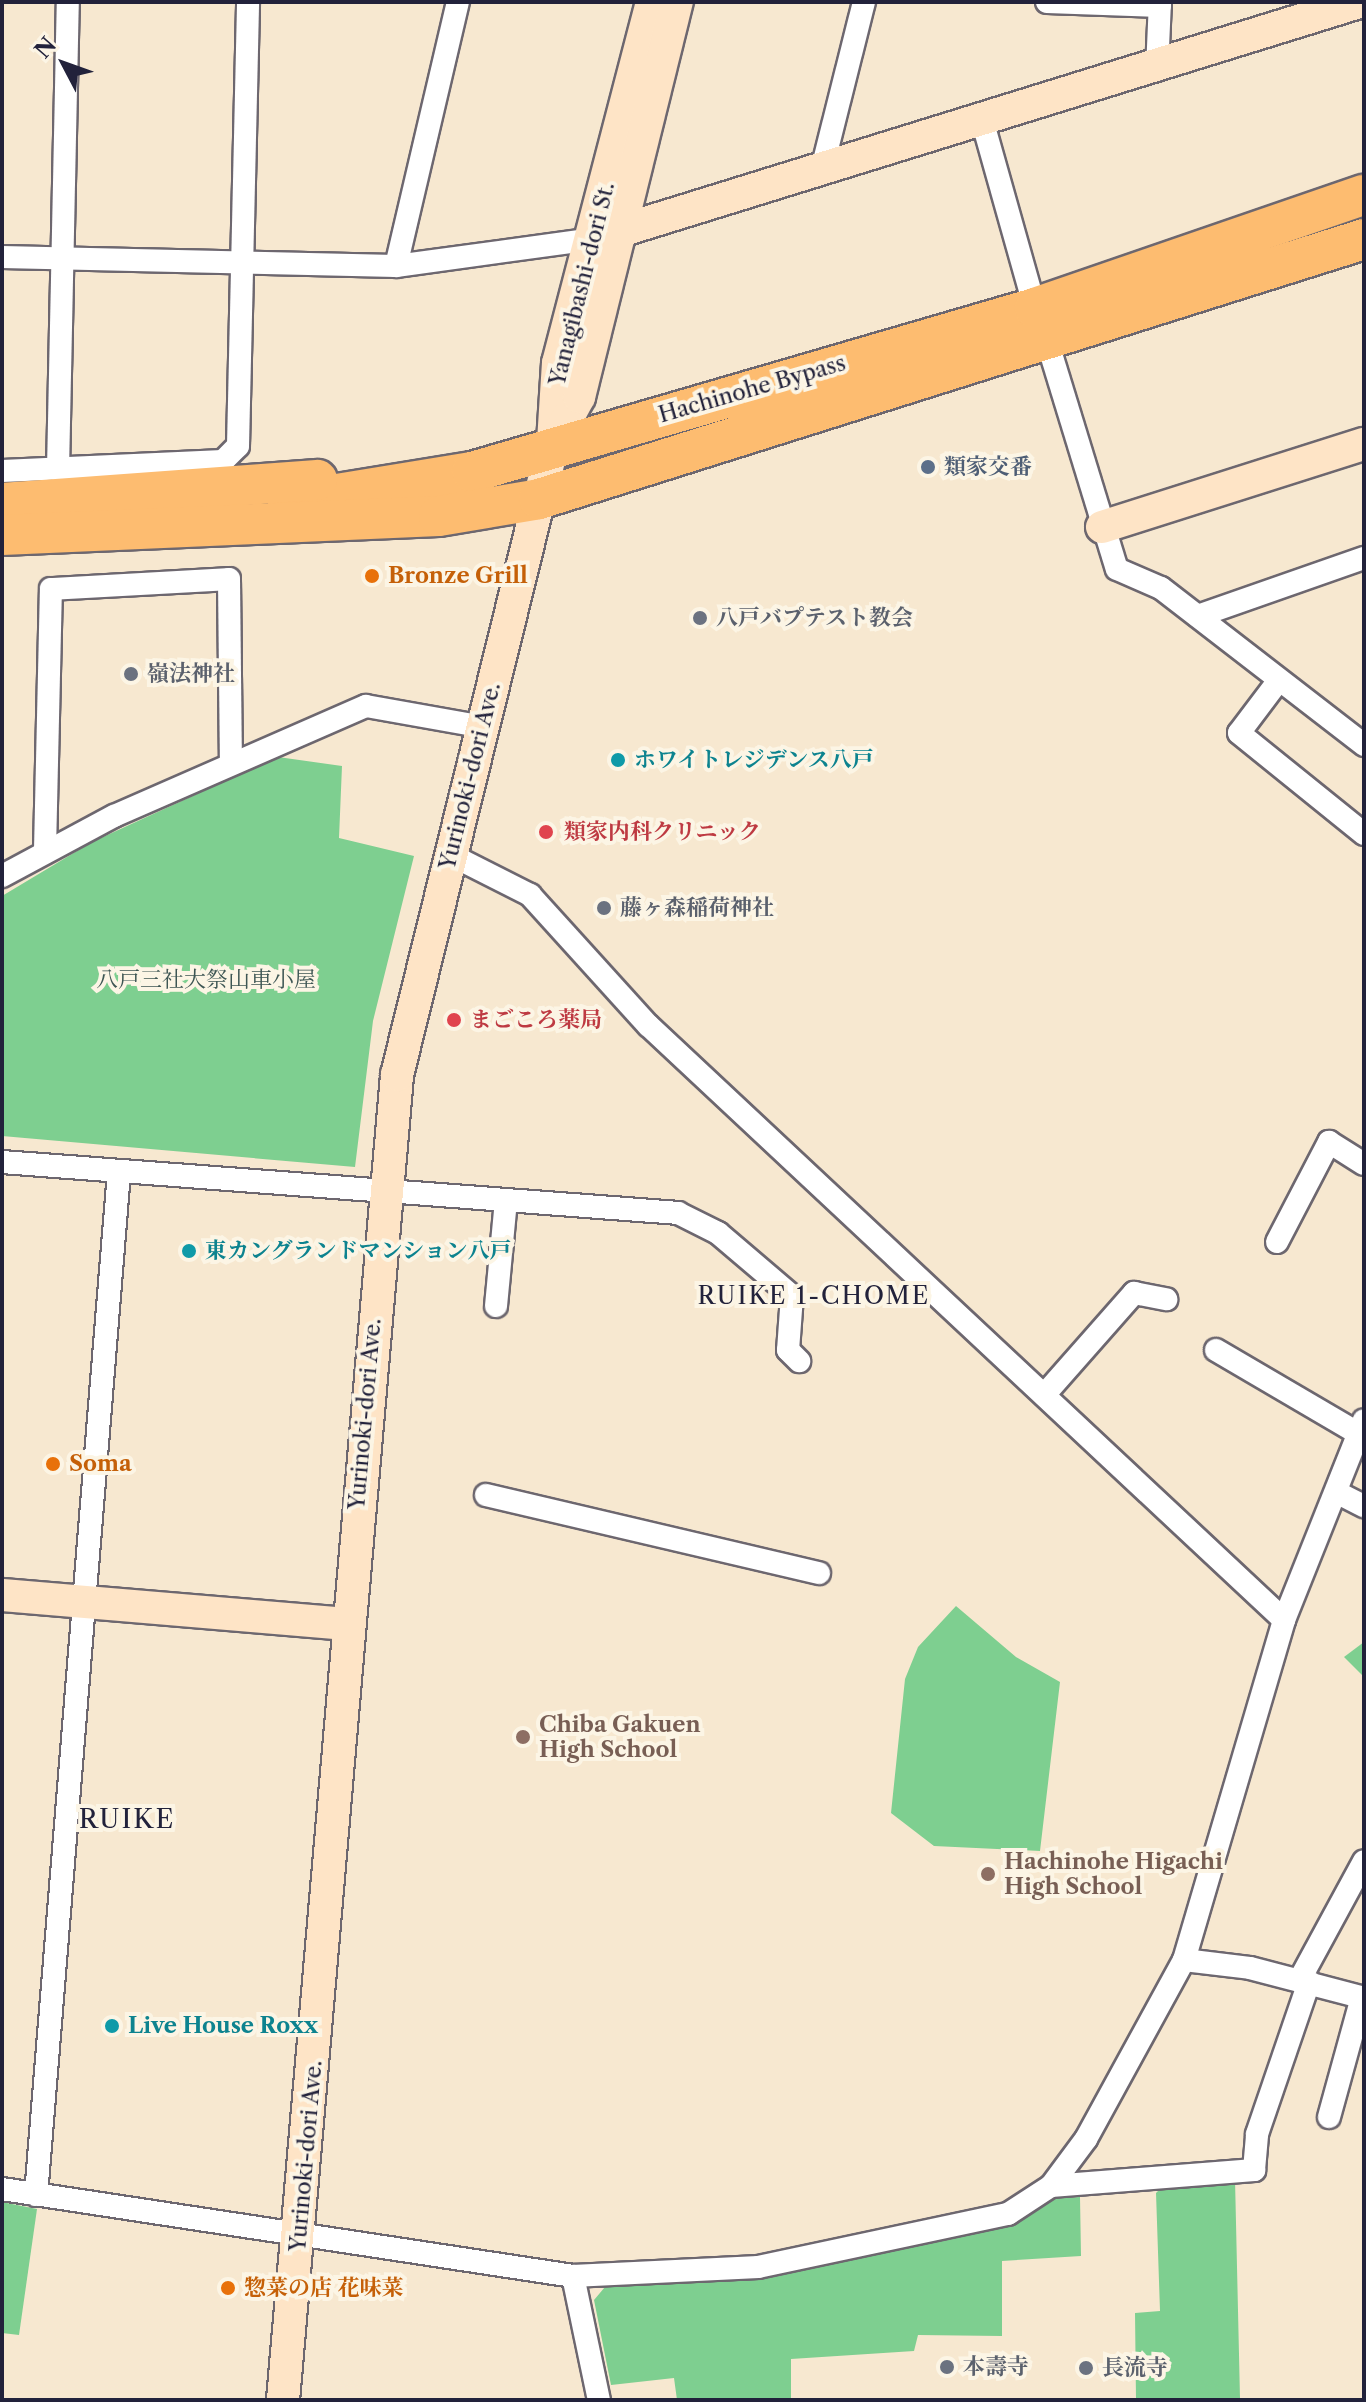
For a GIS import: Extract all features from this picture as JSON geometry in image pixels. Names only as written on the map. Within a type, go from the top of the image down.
[{"type":"highway","name":"Hachinohe Bypass","points":[[2,535],[439,516],[539,499],[1042,326],[1364,195]]},
{"type":"highway","name":"Hachinohe Bypass","points":[[127,529],[472,472],[553,445],[1042,326],[1364,239]]},
{"type":"highway","points":[[2,503],[211,492],[553,445]]},
{"type":"highway","points":[[2,562],[207,552],[439,516]]},
{"type":"street","points":[[58,470],[66,262],[68,2]]},
{"type":"street","points":[[2,471],[223,461],[238,446],[248,2]]},
{"type":"street","points":[[396,266],[458,2]]},
{"type":"street","name":"Yanagibashi-dori St.","points":[[607,236],[652,2]]},
{"type":"street","name":"Yanagibashi-dori St.","points":[[553,445],[558,363],[607,236],[677,2]]},
{"type":"street","points":[[821,173],[864,2]]},
{"type":"street","points":[[1047,2],[1160,4],[1157,70]]},
{"type":"street","points":[[2,257],[66,262],[396,266],[607,236],[1157,70],[1359,2]]},
{"type":"street","points":[[983,123],[1117,569],[1198,616],[1364,745]]},
{"type":"street","points":[[1102,527],[1364,444]]},
{"type":"street","name":"Yurinoki-dori Ave.","points":[[283,2400],[300,2234],[346,1624],[397,1075],[449,854],[484,727],[553,445]]},
{"type":"street","points":[[1198,616],[1364,558]]},
{"type":"street","points":[[45,850],[51,589],[229,579],[231,762]]},
{"type":"street","points":[[1279,680],[1239,733],[1364,834]]},
{"type":"street","points":[[2,876],[45,850],[231,762],[366,706],[484,727]]},
{"type":"street","points":[[449,854],[530,895],[648,1025],[1284,1620]]},
{"type":"street","points":[[1277,1242],[1329,1142],[1364,1164]]},
{"type":"street","points":[[2,1162],[678,1213],[718,1233],[792,1296],[788,1350],[799,1361]]},
{"type":"street","points":[[36,2195],[119,1172]]},
{"type":"street","points":[[496,1306],[506,1200]]},
{"type":"street","points":[[1045,1394],[1134,1293],[1166,1299]]},
{"type":"street","points":[[2,2189],[573,2276],[758,2267],[1008,2214],[1051,2186],[1086,2139],[1184,1960],[1284,1620],[1338,1493],[1362,1427],[1216,1350]]},
{"type":"street","points":[[1338,1493],[1364,1506]]},
{"type":"street","points":[[486,1495],[819,1573]]},
{"type":"street","points":[[2,1595],[346,1624]]},
{"type":"street","points":[[1051,2186],[1254,2170],[1257,2134],[1305,1980],[1364,1861]]},
{"type":"street","points":[[1184,1960],[1305,1980],[1363,1998],[1329,2117]]},
{"type":"street","points":[[573,2276],[599,2400]]},
{"type":"green space","name":"八戸三社大祭山車小屋","points":[[278,757],[342,766],[339,838],[414,856],[373,1021],[355,1167],[2,1136],[2,896],[92,842]]},
{"type":"green space","points":[[956,1606],[1016,1657],[1060,1682],[1040,1851],[934,1846],[891,1813],[905,1679],[918,1647]]},
{"type":"green space","points":[[1364,1642],[1364,1677],[1344,1657]]},
{"type":"green space","points":[[1235,2179],[1240,2398],[1349,2400],[1136,2400],[1135,2313],[1160,2311],[1156,2193],[1164,2185]]},
{"type":"green space","points":[[1080,2197],[1081,2256],[1002,2261],[1002,2336],[918,2335],[914,2351],[791,2359],[791,2400],[677,2400],[674,2378],[611,2385],[594,2300],[605,2287],[762,2275],[1053,2198]]},
{"type":"green space","points":[[2,2202],[37,2209],[19,2335],[2,2333]]},
{"type":"place","name":"類家交番","points":[[928,467]]},
{"type":"place","name":"Bronze Grill","points":[[372,576]]},
{"type":"place","name":"八戸バプテスト教会","points":[[700,618]]},
{"type":"place","name":"嶺法神社","points":[[131,674]]},
{"type":"place","name":"ホワイトレジデンス八戸","points":[[618,760]]},
{"type":"place","name":"類家内科クリニック","points":[[546,832]]},
{"type":"place","name":"藤ヶ森稲荷神社","points":[[604,908]]},
{"type":"place","name":"まごころ薬局","points":[[454,1020]]},
{"type":"place","name":"東カングランドマンション八戸","points":[[189,1251]]},
{"type":"place","name":"Soma","points":[[53,1464]]},
{"type":"place","name":"Chiba Gakuen High School","points":[[523,1737]]},
{"type":"place","name":"Hachinohe Higachi High School","points":[[988,1874]]},
{"type":"place","name":"Live House Roxx","points":[[112,2026]]},
{"type":"place","name":"惣菜の店 花味菜","points":[[228,2288]]},
{"type":"place","name":"本壽寺","points":[[947,2367]]},
{"type":"place","name":"長流寺","points":[[1086,2368]]},
{"type":"district","name":"RUIKE 1-CHOME","points":[[814,1296]]},
{"type":"district","name":"RUIKE","points":[[127,1820]]}]
